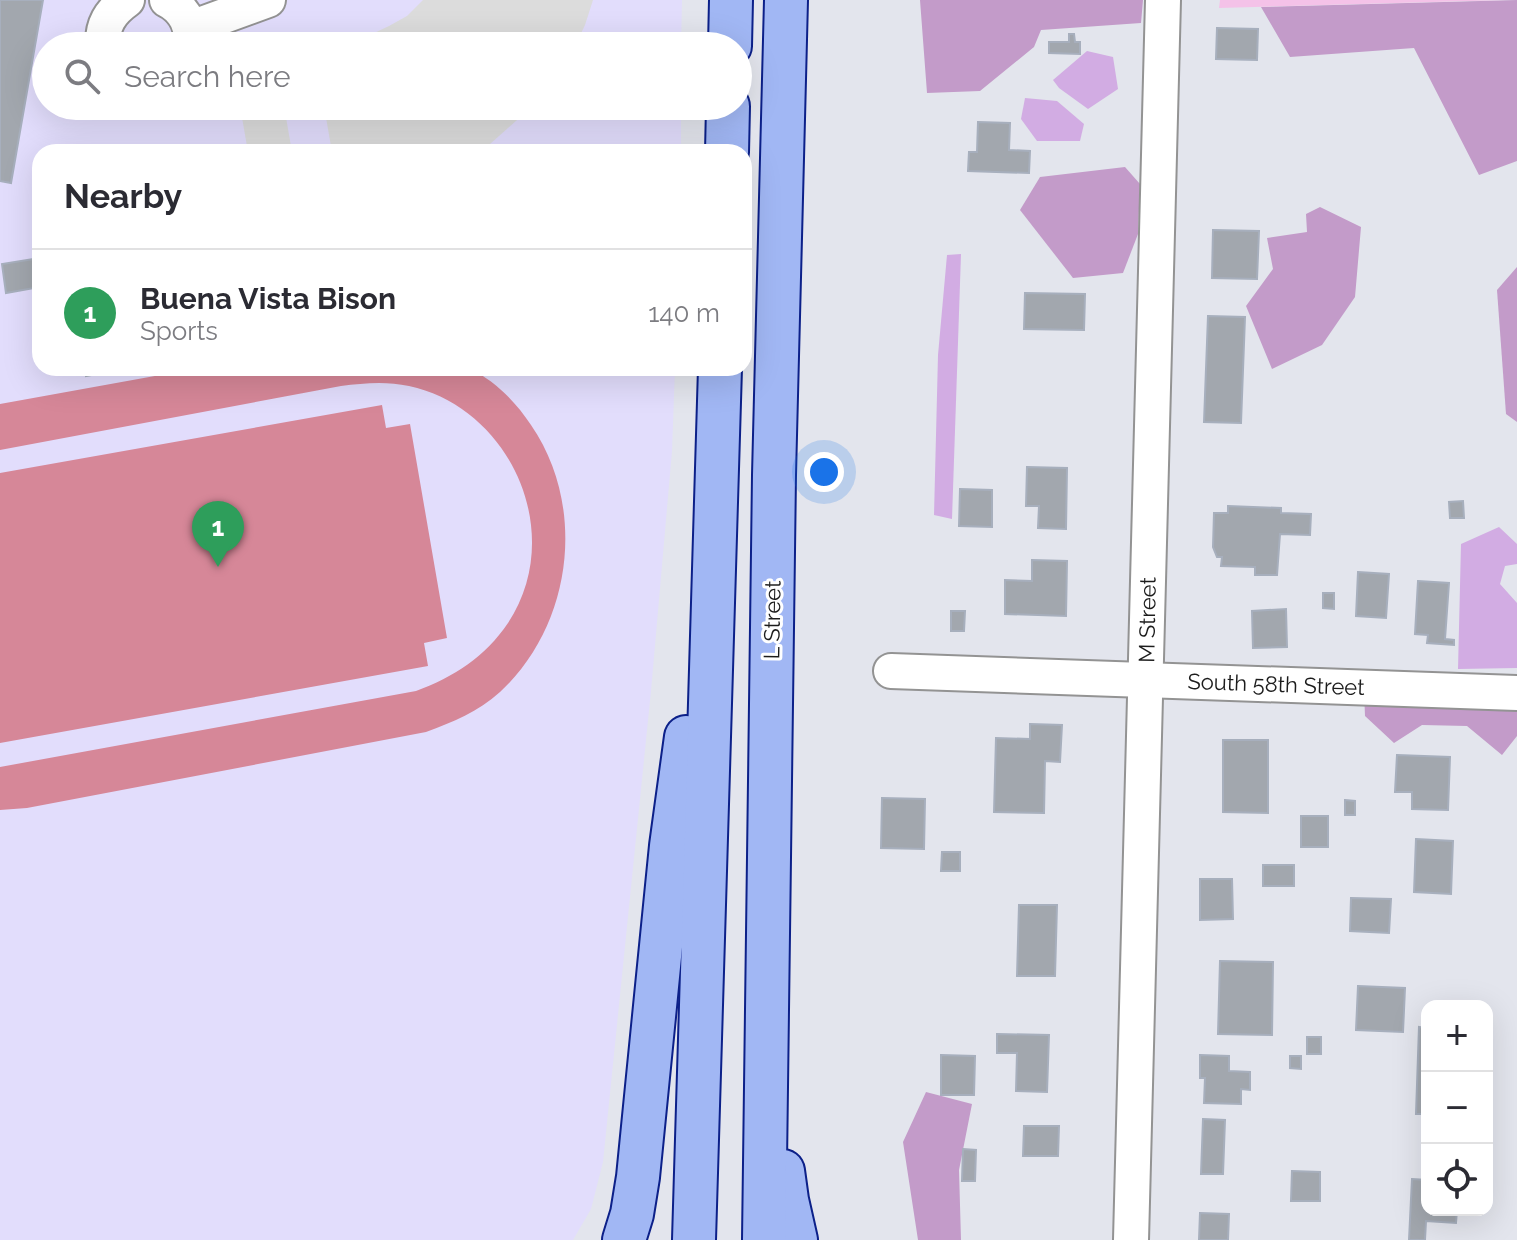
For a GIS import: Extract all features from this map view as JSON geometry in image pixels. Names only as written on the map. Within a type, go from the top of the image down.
[{"type":"main road","points":[[730,32],[731,0]]},
{"type":"main road","name":"L Street","points":[[764,1240],[774,475],[786,0]]},
{"type":"main road","points":[[727,144],[728,120]]},
{"type":"main road","points":[[694,1240],[720,376]]},
{"type":"main road","points":[[624,1240],[638,1177],[671,846],[716,514]]},
{"type":"main road","points":[[768,1006],[780,1146],[796,1240]]},
{"type":"street","points":[[104,32],[107,19],[116,7],[127,0]]},
{"type":"street","points":[[167,0],[184,14],[189,32]]},
{"type":"street","points":[[201,32],[268,0]]},
{"type":"street","name":"M Street","points":[[1131,1240],[1163,0]]},
{"type":"street","name":"South 58th Street","points":[[891,671],[1517,693]]},
{"type":"shaded area","points":[[0,0],[682,0],[681,32],[32,32],[32,120],[681,120],[681,144],[32,144],[32,376],[675,376],[672,451],[651,691],[603,1162],[591,1209],[573,1240],[0,1240]]},
{"type":"shaded area","points":[[423,0],[593,0],[582,32],[376,32],[407,16]]},
{"type":"shaded area","points":[[920,0],[1143,0],[1141,23],[1041,30],[1034,47],[980,91],[927,93]]},
{"type":"shaded area","points":[[1220,0],[1506,0],[1219,8]]},
{"type":"shaded area","points":[[1517,0],[1517,161],[1479,175],[1414,48],[1290,57],[1261,7]]},
{"type":"shaded area","points":[[1087,51],[1113,57],[1118,89],[1088,109],[1053,80]]},
{"type":"shaded area","points":[[1025,98],[1057,101],[1084,124],[1080,141],[1037,141],[1021,119]]},
{"type":"shaded area","points":[[242,120],[286,120],[291,144],[247,144]]},
{"type":"shaded area","points":[[326,120],[517,120],[490,144],[331,144]]},
{"type":"shaded area","points":[[1125,167],[1140,184],[1138,234],[1123,273],[1073,278],[1020,210],[1040,177]]},
{"type":"shaded area","points":[[1320,207],[1361,227],[1355,297],[1322,345],[1272,369],[1246,306],[1273,269],[1267,238],[1307,232],[1306,214]]},
{"type":"shaded area","points":[[961,254],[952,519],[934,515],[938,355],[947,255]]},
{"type":"shaded area","points":[[1517,267],[1517,422],[1506,414],[1497,290]]},
{"type":"shaded area","points":[[155,376],[482,376],[511,400],[531,425],[549,457],[560,491],[565,527],[564,564],[557,599],[544,633],[525,665],[492,699],[465,716],[426,732],[27,808],[0,810],[0,767],[416,691],[430,685],[468,664],[499,635],[525,588],[532,552],[529,515],[519,479],[501,447],[476,420],[445,399],[409,386],[375,383],[341,386],[0,450],[0,404]]},
{"type":"shaded area","points":[[382,405],[386,428],[410,424],[447,638],[424,643],[428,666],[0,743],[0,473]]},
{"type":"shaded area","points":[[1499,527],[1517,544],[1517,564],[1505,566],[1500,584],[1517,603],[1517,668],[1458,669],[1461,544]]},
{"type":"shaded area","points":[[1364,690],[1517,698],[1517,736],[1502,755],[1467,726],[1422,725],[1394,743],[1365,716]]},
{"type":"shaded area","points":[[926,1092],[972,1104],[959,1170],[961,1240],[918,1240],[903,1142]]},
{"type":"building","points":[[0,0],[43,0],[37,32],[32,32],[32,63],[11,183],[0,181]]},
{"type":"building","points":[[1217,28],[1258,29],[1257,60],[1216,59]]},
{"type":"building","points":[[1069,34],[1074,34],[1075,42],[1080,42],[1080,54],[1049,53],[1049,42],[1069,42]]},
{"type":"building","points":[[978,122],[1010,123],[1009,150],[1030,151],[1029,173],[968,171],[969,152],[977,152]]},
{"type":"building","points":[[1213,230],[1259,231],[1257,279],[1212,278]]},
{"type":"building","points":[[32,259],[32,288],[6,293],[2,264]]},
{"type":"building","points":[[1025,293],[1085,294],[1084,330],[1024,329]]},
{"type":"building","points":[[1208,316],[1245,317],[1241,423],[1204,422]]},
{"type":"building","points":[[1027,467],[1067,468],[1066,529],[1038,528],[1039,506],[1026,506]]},
{"type":"building","points":[[960,489],[992,490],[992,527],[959,526]]},
{"type":"building","points":[[1463,501],[1464,518],[1450,518],[1449,502]]},
{"type":"building","points":[[1228,506],[1281,508],[1281,513],[1311,514],[1310,535],[1280,534],[1277,575],[1255,575],[1255,567],[1221,566],[1222,557],[1217,557],[1213,547],[1214,513],[1228,513]]},
{"type":"building","points":[[1032,560],[1067,561],[1066,616],[1005,614],[1005,580],[1032,581]]},
{"type":"building","points":[[1358,572],[1389,574],[1386,618],[1356,616]]},
{"type":"building","points":[[1418,581],[1449,583],[1445,639],[1454,640],[1454,645],[1427,643],[1428,635],[1415,634]]},
{"type":"building","points":[[1323,593],[1334,593],[1334,609],[1323,608]]},
{"type":"building","points":[[1286,609],[1287,647],[1253,648],[1252,611]]},
{"type":"building","points":[[951,611],[965,611],[964,631],[951,631]]},
{"type":"building","points":[[1030,724],[1062,725],[1060,762],[1045,761],[1044,813],[994,812],[996,738],[1030,739]]},
{"type":"building","points":[[1223,740],[1268,740],[1268,813],[1223,812]]},
{"type":"building","points":[[1397,755],[1450,757],[1448,810],[1412,809],[1412,792],[1395,792]]},
{"type":"building","points":[[882,798],[925,799],[924,849],[881,848]]},
{"type":"building","points":[[1345,800],[1355,801],[1355,815],[1345,815]]},
{"type":"building","points":[[1301,816],[1328,816],[1328,847],[1301,847]]},
{"type":"building","points":[[1416,839],[1453,841],[1451,894],[1414,892]]},
{"type":"building","points":[[942,852],[960,852],[960,871],[941,871]]},
{"type":"building","points":[[1263,865],[1294,865],[1294,886],[1263,886]]},
{"type":"building","points":[[1200,879],[1232,879],[1233,919],[1200,920]]},
{"type":"building","points":[[1351,898],[1391,899],[1389,933],[1350,931]]},
{"type":"building","points":[[1019,905],[1057,905],[1055,976],[1017,976]]},
{"type":"building","points":[[1220,961],[1273,962],[1272,1035],[1218,1034]]},
{"type":"building","points":[[1358,986],[1405,988],[1403,1032],[1356,1030]]},
{"type":"building","points":[[1419,1027],[1421,1114],[1416,1114]]},
{"type":"building","points":[[997,1034],[1049,1035],[1047,1092],[1016,1091],[1017,1053],[997,1053]]},
{"type":"building","points":[[1307,1037],[1321,1037],[1321,1054],[1307,1054]]},
{"type":"building","points":[[941,1055],[975,1056],[974,1095],[941,1095]]},
{"type":"building","points":[[1200,1055],[1229,1056],[1229,1071],[1250,1072],[1250,1090],[1241,1089],[1241,1104],[1204,1103],[1205,1078],[1200,1078]]},
{"type":"building","points":[[1290,1056],[1301,1056],[1301,1069],[1290,1068]]},
{"type":"building","points":[[1203,1119],[1225,1120],[1223,1174],[1201,1174]]},
{"type":"building","points":[[1024,1126],[1059,1126],[1058,1156],[1023,1156]]},
{"type":"building","points":[[963,1149],[976,1150],[975,1181],[962,1181]]},
{"type":"building","points":[[1292,1171],[1320,1172],[1320,1201],[1291,1201]]},
{"type":"building","points":[[1412,1179],[1421,1180],[1421,1216],[1457,1216],[1456,1223],[1426,1221],[1425,1240],[1409,1240]]},
{"type":"building","points":[[1200,1213],[1229,1214],[1228,1240],[1199,1240]]},
{"type":"place","name":"Buena Vista Bison","points":[[218,567]]}]
